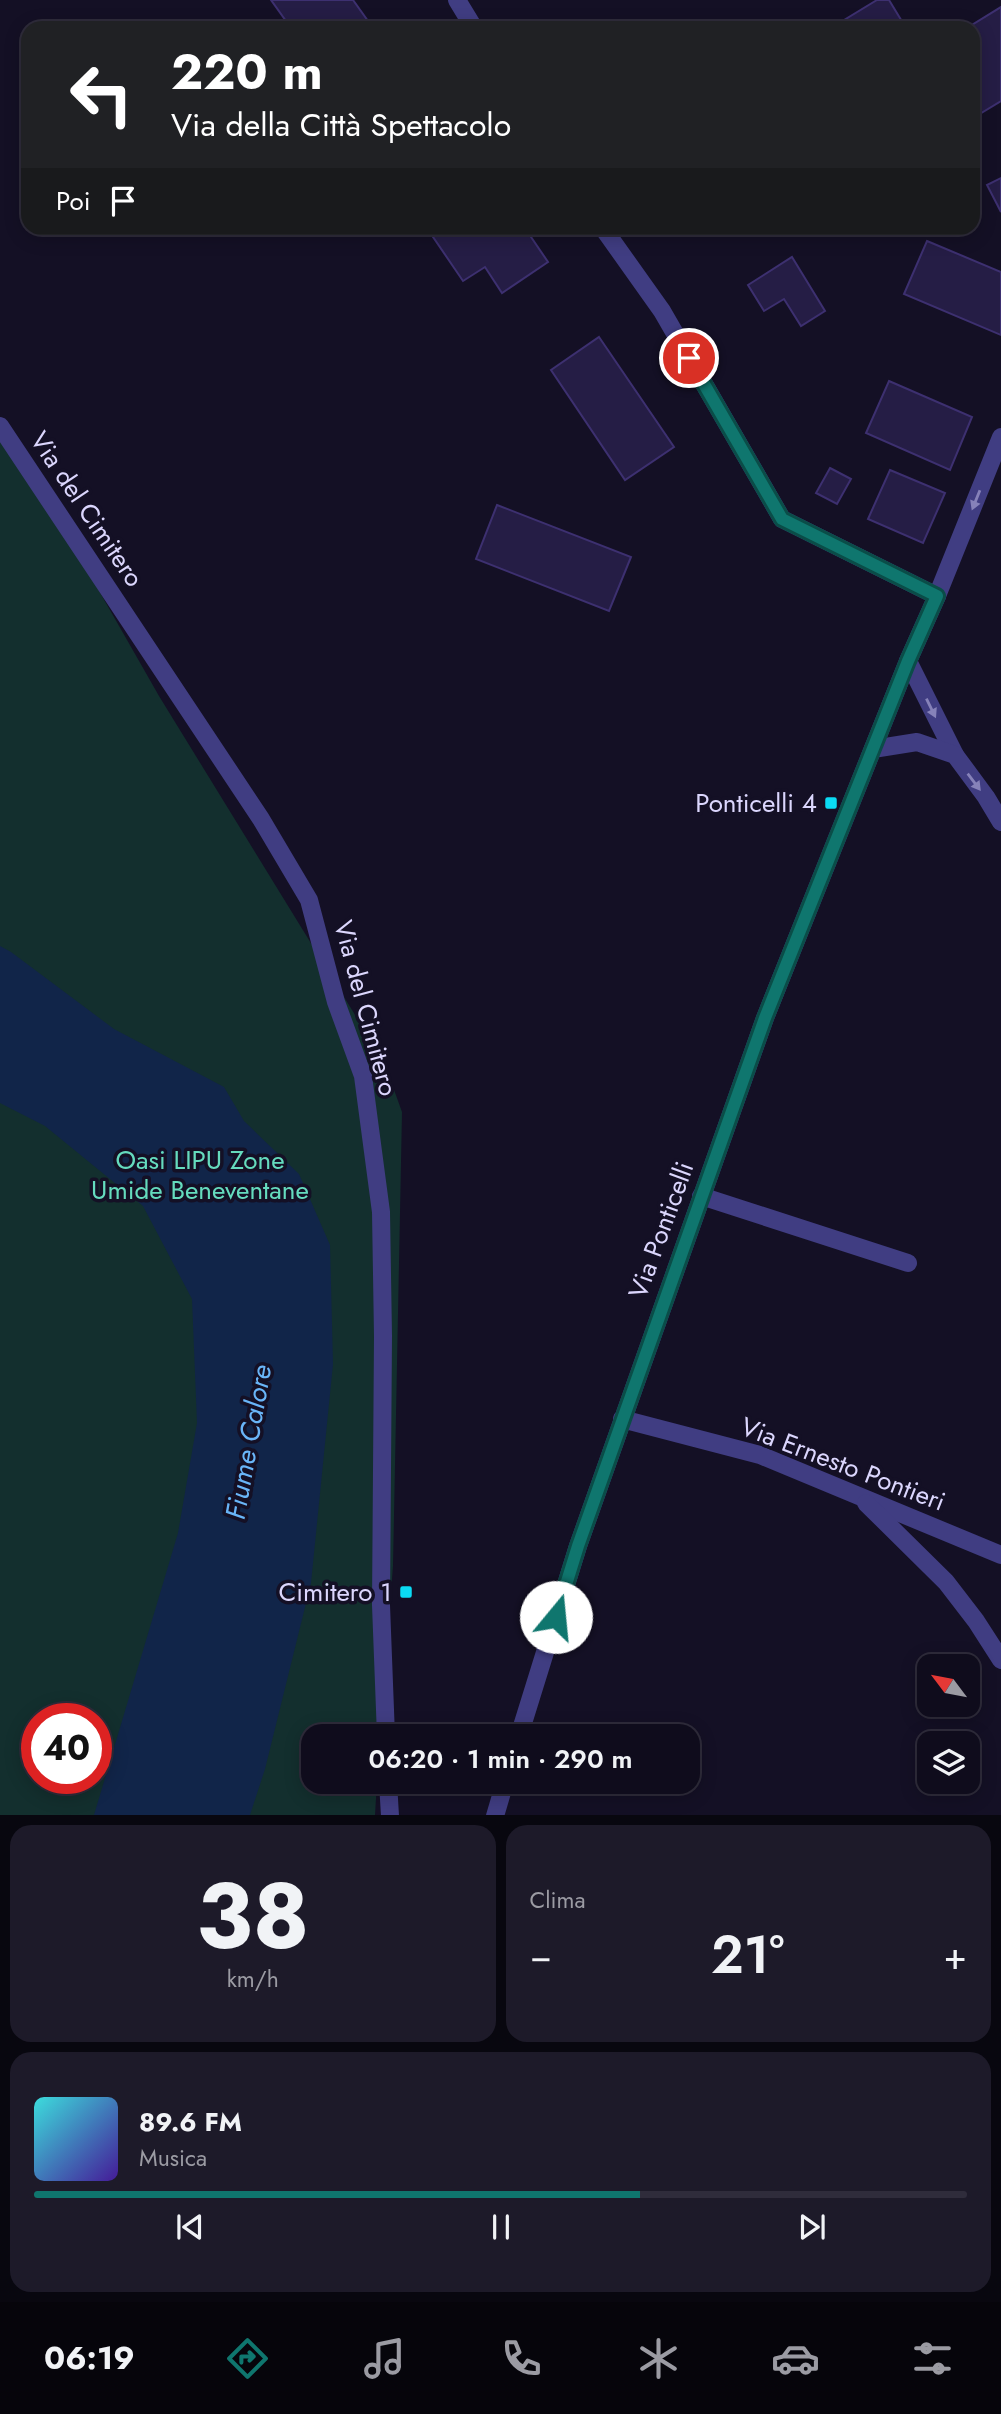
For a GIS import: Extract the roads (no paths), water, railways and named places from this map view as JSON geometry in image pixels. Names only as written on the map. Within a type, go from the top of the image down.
[{"type":"street","points":[[457,0],[470,21]]},
{"type":"street","points":[[608,235],[662,311],[782,519],[937,596]]},
{"type":"street","name":"Via del Cimitero","points":[[0,426],[261,819],[309,900],[336,1002],[363,1076],[381,1212],[381,1605],[386,1724]]},
{"type":"street","name":"Via Ponticelli","points":[[523,1724],[578,1546],[765,1018],[1001,437]]},
{"type":"street","points":[[908,661],[955,755],[1001,822]]},
{"type":"street","points":[[873,749],[917,742],[955,755]]},
{"type":"street","points":[[701,1196],[908,1263]]},
{"type":"street","name":"Via Ernesto Pontieri","points":[[622,1419],[760,1455],[1001,1555]]},
{"type":"street","points":[[859,1496],[946,1583],[976,1621],[1001,1660]]},
{"type":"street","points":[[389,1794],[390,1815]]},
{"type":"street","points":[[495,1815],[501,1794]]},
{"type":"water","name":"Fiume Calore","points":[[0,946],[114,1029],[224,1087],[244,1121],[299,1174],[330,1245],[333,1364],[311,1583],[265,1769],[250,1815],[94,1815],[100,1794],[112,1794],[112,1755],[178,1533],[197,1423],[192,1299],[143,1206],[45,1126],[0,1103]]},
{"type":"place","name":"Ponticelli 4","points":[[831,803]]},
{"type":"place","name":"Cimitero 1","points":[[406,1592]]},
{"type":"park label","name":"Oasi LIPU Zone Umide Beneventane","points":[[200,1175]]}]
